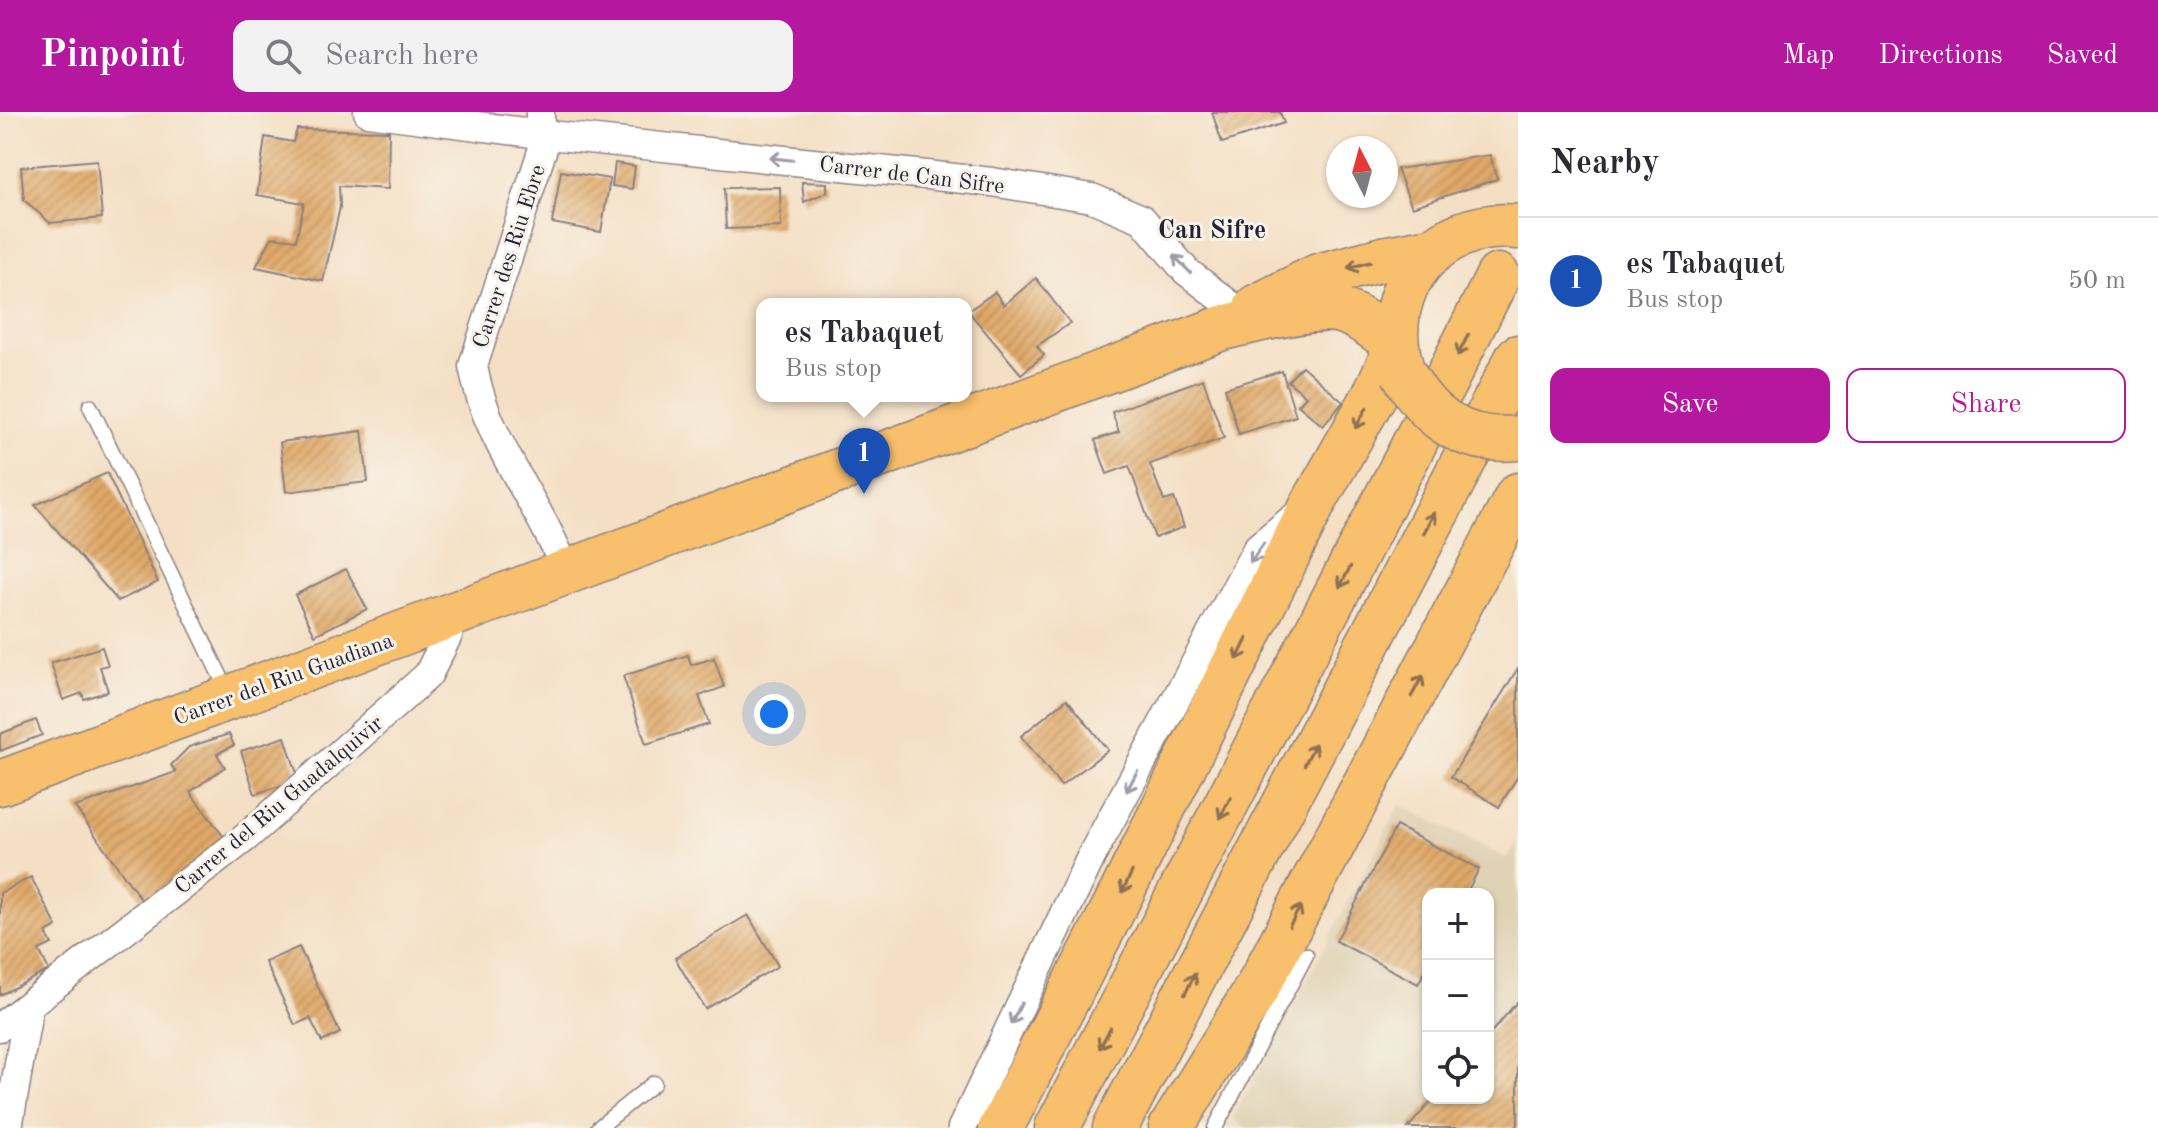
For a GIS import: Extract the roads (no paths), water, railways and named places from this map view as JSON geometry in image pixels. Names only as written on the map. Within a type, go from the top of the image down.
[{"type":"main road","points":[[1518,227],[1473,229],[1435,249],[1420,263],[1404,291],[1395,322],[1398,355],[1415,395],[1423,404],[1452,427],[1476,437],[1501,440],[1518,438]]},
{"type":"main road","points":[[1232,321],[1318,276],[1435,249]]},
{"type":"main road","points":[[1057,1128],[1498,276]]},
{"type":"main road","points":[[1232,321],[1320,310],[1340,311],[1365,323],[1398,355]]},
{"type":"main road","name":"Carrer del Riu Guadiana","points":[[0,783],[1232,321]]},
{"type":"main road","points":[[1001,1128],[1121,894],[1314,502],[1398,355]]},
{"type":"main road","points":[[1115,1128],[1518,357]]},
{"type":"main road","points":[[1171,1128],[1257,988],[1518,495]]},
{"type":"street","name":"Carrer de Can Sifre","points":[[368,112],[540,123],[1092,198],[1142,219],[1232,321]]},
{"type":"street","name":"Carrer des Riu Ebre","points":[[540,123],[543,148],[473,366],[478,394],[500,446],[557,549],[566,572]]},
{"type":"street","points":[[962,1128],[1094,851],[1258,547],[1314,502]]},
{"type":"street","name":"Carrer del Riu Guadalquivir","points":[[0,1027],[245,838],[428,675],[448,635],[443,619]]},
{"type":"street","points":[[8,1128],[29,1005]]},
{"type":"lane","points":[[90,406],[231,698]]},
{"type":"lane","points":[[1215,1128],[1306,955]]},
{"type":"lane","points":[[598,1128],[654,1083]]},
{"type":"place","name":"es Tabaquet","points":[[864,494]]},
{"type":"district","name":"Can Sifre","points":[[1212,229]]}]
